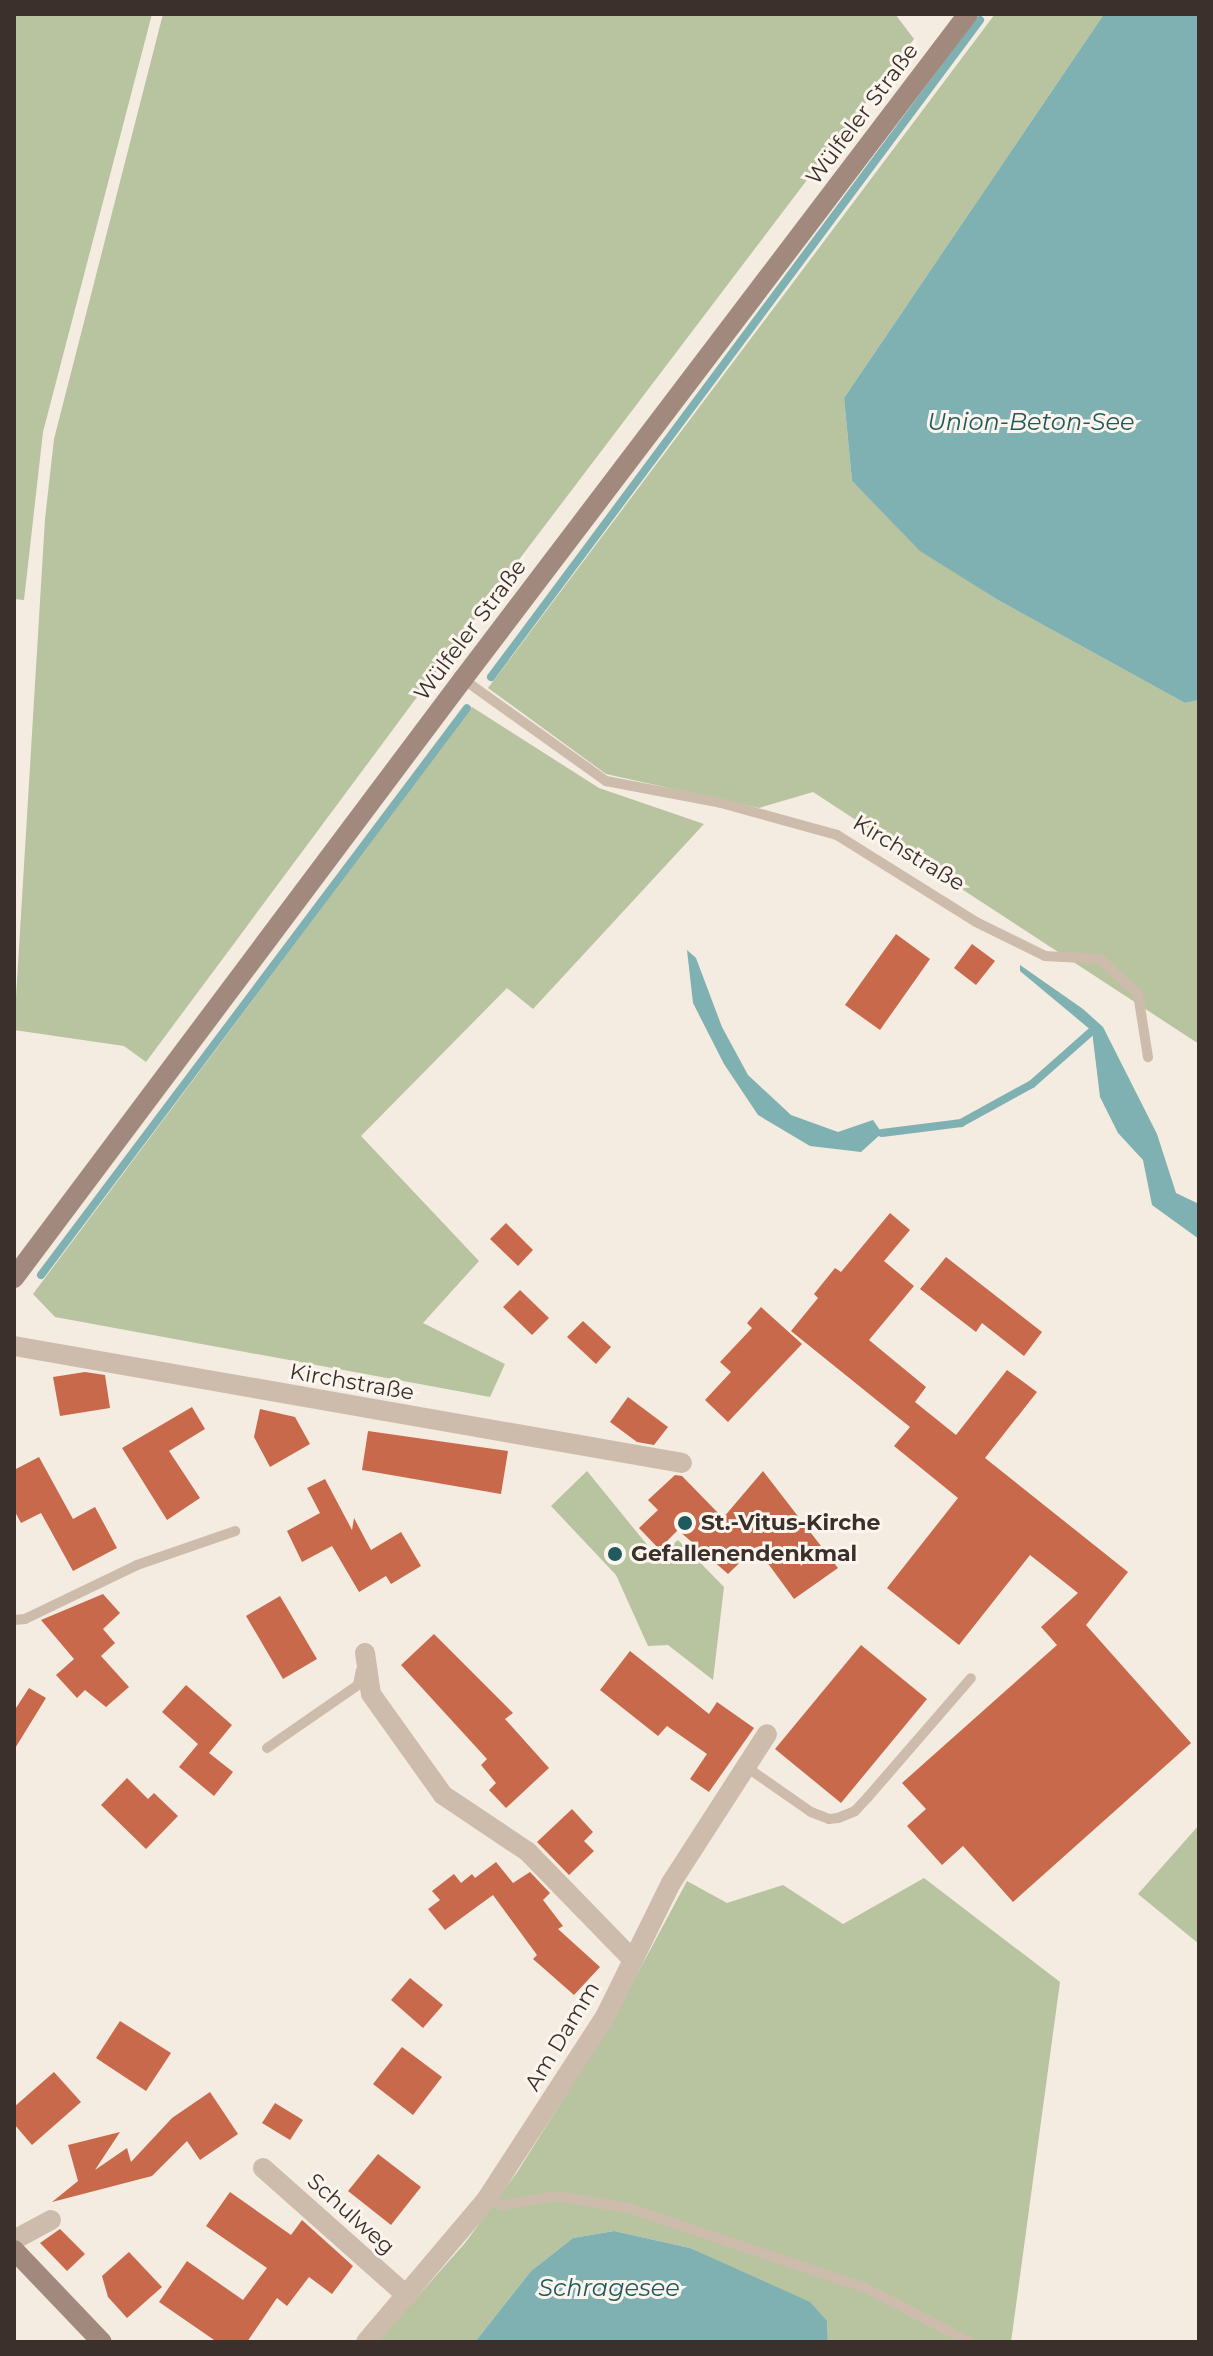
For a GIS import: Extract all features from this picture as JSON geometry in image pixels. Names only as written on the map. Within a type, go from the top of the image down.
[{"type":"main road","name":"Wülfeler Straße","points":[[14,1278],[463,679],[968,14]]},
{"type":"main road","points":[[14,2250],[102,2342]]},
{"type":"street","name":"Kirchstraße","points":[[14,1346],[682,1463]]},
{"type":"street","points":[[365,1653],[371,1694],[443,1795],[528,1852],[633,1960]]},
{"type":"street","name":"Am Damm","points":[[366,2342],[486,2200],[605,2017],[671,1883],[767,1734]]},
{"type":"street","name":"Schulweg","points":[[263,2168],[407,2296]]},
{"type":"street","points":[[14,2240],[51,2220]]},
{"type":"lane","name":"Kirchstraße","points":[[463,679],[606,781],[721,803],[837,835],[976,922],[1045,956],[1100,959],[1138,994],[1148,1057]]},
{"type":"lane","points":[[14,1620],[25,1619],[137,1565],[235,1531]]},
{"type":"lane","points":[[267,1748],[358,1685],[365,1653]]},
{"type":"lane","points":[[745,1766],[811,1812],[829,1819],[838,1818],[855,1811],[971,1678]]},
{"type":"lane","points":[[486,2200],[502,2205],[557,2196],[629,2208],[866,2288],[970,2342]]},
{"type":"green space","points":[[14,14],[152,14],[43,432],[24,600],[14,599]]},
{"type":"green space","points":[[163,14],[895,14],[914,39],[524,553],[146,1062],[124,1046],[14,1030],[45,519],[54,439]]},
{"type":"green space","points":[[995,14],[1104,14],[844,398],[852,481],[920,550],[998,600],[1185,703],[1199,700],[1199,1044],[813,792],[759,808],[606,774],[488,688]]},
{"type":"green space","points":[[472,707],[599,788],[704,824],[533,1009],[507,988],[361,1136],[479,1261],[423,1323],[505,1364],[490,1397],[55,1317],[33,1294]]},
{"type":"green space","points":[[587,1471],[657,1557],[678,1540],[724,1587],[713,1680],[668,1645],[648,1646],[616,1575],[551,1506]]},
{"type":"green space","points":[[1199,1825],[1199,1944],[1138,1894]]},
{"type":"green space","points":[[924,1878],[1060,1982],[1011,2342],[828,2342],[827,2321],[742,2274],[690,2248],[614,2231],[573,2238],[531,2271],[475,2342],[377,2342],[465,2243],[518,2171],[612,2021],[687,1881],[727,1903],[783,1885],[843,1924]]},
{"type":"water","name":"Union-Beton-See","points":[[1104,14],[1199,14],[1199,700],[1185,703],[998,600],[920,551],[852,481],[844,398]]},
{"type":"water","points":[[687,950],[696,958],[722,1027],[748,1075],[791,1115],[838,1132],[873,1120],[882,1133],[861,1152],[810,1146],[758,1115],[724,1064],[693,1003]]},
{"type":"water","points":[[1020,965],[1083,1009],[1103,1027],[1157,1134],[1176,1193],[1199,1204],[1199,1239],[1152,1205],[1143,1160],[1118,1133],[1100,1097],[1092,1031],[1020,971]]},
{"type":"water","name":"Schragesee","points":[[614,2231],[690,2248],[810,2302],[827,2321],[828,2342],[475,2342],[531,2271],[573,2238]]},
{"type":"building","points":[[896,934],[930,959],[880,1030],[845,1005]]},
{"type":"building","points":[[972,944],[995,961],[976,985],[954,968]]},
{"type":"building","points":[[890,1213],[910,1230],[884,1261],[914,1286],[869,1340],[926,1387],[915,1402],[956,1435],[1007,1370],[1037,1392],[985,1458],[1128,1572],[1086,1625],[1191,1743],[1013,1902],[963,1846],[942,1865],[907,1826],[926,1809],[902,1783],[1057,1645],[1041,1627],[1078,1593],[1030,1555],[959,1645],[887,1588],[958,1498],[894,1446],[910,1427],[791,1331],[818,1298],[814,1294],[835,1268],[841,1272]]},
{"type":"building","points":[[506,1223],[533,1250],[518,1266],[490,1239]]},
{"type":"building","points":[[946,1257],[1042,1332],[1024,1356],[982,1323],[976,1332],[920,1289]]},
{"type":"building","points":[[520,1290],[549,1318],[532,1335],[503,1307]]},
{"type":"building","points":[[761,1307],[802,1344],[728,1422],[705,1400],[731,1372],[720,1362],[752,1328],[747,1323]]},
{"type":"building","points":[[583,1321],[611,1347],[596,1364],[567,1337]]},
{"type":"building","points":[[85,1372],[105,1375],[110,1408],[60,1416],[53,1377]]},
{"type":"building","points":[[628,1397],[668,1427],[654,1445],[637,1442],[610,1422]]},
{"type":"building","points":[[192,1407],[205,1429],[169,1451],[200,1498],[167,1520],[122,1448]]},
{"type":"building","points":[[260,1409],[295,1417],[310,1444],[270,1467],[254,1437]]},
{"type":"building","points":[[368,1431],[508,1451],[501,1494],[362,1470]]},
{"type":"building","points":[[39,1457],[73,1519],[95,1507],[117,1548],[73,1571],[41,1513],[21,1523],[14,1510],[14,1470]]},
{"type":"building","points":[[763,1471],[838,1568],[794,1599],[756,1547],[728,1574],[678,1530],[659,1549],[639,1528],[658,1510],[648,1500],[675,1475],[682,1476],[723,1518]]},
{"type":"building","points":[[325,1479],[352,1530],[354,1518],[371,1550],[401,1532],[421,1566],[391,1584],[386,1576],[359,1592],[332,1546],[302,1562],[287,1531],[320,1513],[307,1488]]},
{"type":"building","points":[[103,1594],[120,1613],[103,1629],[115,1643],[101,1656],[129,1687],[106,1707],[85,1690],[77,1698],[56,1675],[74,1659],[41,1620]]},
{"type":"building","points":[[280,1596],[317,1659],[283,1679],[246,1616]]},
{"type":"building","points":[[434,1634],[513,1713],[505,1719],[549,1768],[506,1808],[489,1790],[496,1783],[481,1765],[487,1759],[401,1665]]},
{"type":"building","points":[[861,1645],[927,1699],[841,1803],[775,1749]]},
{"type":"building","points":[[630,1651],[709,1714],[717,1702],[754,1728],[709,1792],[690,1779],[707,1754],[667,1726],[658,1736],[600,1690]]},
{"type":"building","points":[[186,1685],[232,1725],[209,1753],[233,1772],[214,1796],[179,1767],[198,1744],[162,1712]]},
{"type":"building","points":[[29,1688],[46,1698],[14,1750],[14,1711]]},
{"type":"building","points":[[127,1778],[148,1799],[154,1793],[178,1816],[146,1849],[101,1805]]},
{"type":"building","points":[[572,1809],[593,1832],[584,1841],[594,1851],[569,1875],[537,1842]]},
{"type":"building","points":[[496,1862],[513,1883],[530,1872],[550,1893],[543,1900],[563,1926],[558,1929],[600,1967],[574,1995],[533,1959],[537,1955],[493,1895],[445,1930],[428,1909],[440,1900],[432,1891],[454,1874],[461,1883],[472,1874],[475,1878]]},
{"type":"building","points":[[410,1978],[443,2005],[423,2028],[391,2000]]},
{"type":"building","points":[[120,2021],[171,2053],[146,2091],[96,2058]]},
{"type":"building","points":[[402,2047],[442,2077],[413,2115],[373,2084]]},
{"type":"building","points":[[54,2072],[81,2102],[32,2145],[14,2124],[14,2107]]},
{"type":"building","points":[[210,2092],[238,2134],[200,2160],[187,2141],[152,2176],[52,2202],[78,2181],[68,2145],[120,2132],[95,2170],[127,2148],[131,2162],[172,2118]]},
{"type":"building","points":[[275,2103],[303,2120],[290,2140],[262,2123]]},
{"type":"building","points":[[378,2154],[421,2187],[391,2225],[348,2191]]},
{"type":"building","points":[[230,2192],[291,2235],[302,2220],[353,2266],[332,2294],[309,2277],[287,2306],[277,2298],[247,2342],[217,2342],[159,2302],[187,2261],[243,2300],[267,2268],[206,2226]]},
{"type":"building","points":[[60,2229],[85,2254],[67,2271],[40,2243]]},
{"type":"building","points":[[129,2252],[162,2287],[127,2318],[108,2297],[102,2276]]},
{"type":"waterway","points":[[491,677],[980,20]]},
{"type":"waterway","points":[[41,1275],[467,708]]},
{"type":"waterway","points":[[882,1133],[961,1123],[1032,1084],[1092,1031]]},
{"type":"place","name":"St.-Vitus-Kirche","points":[[685,1523]]},
{"type":"place","name":"Gefallenendenkmal","points":[[615,1554]]}]
